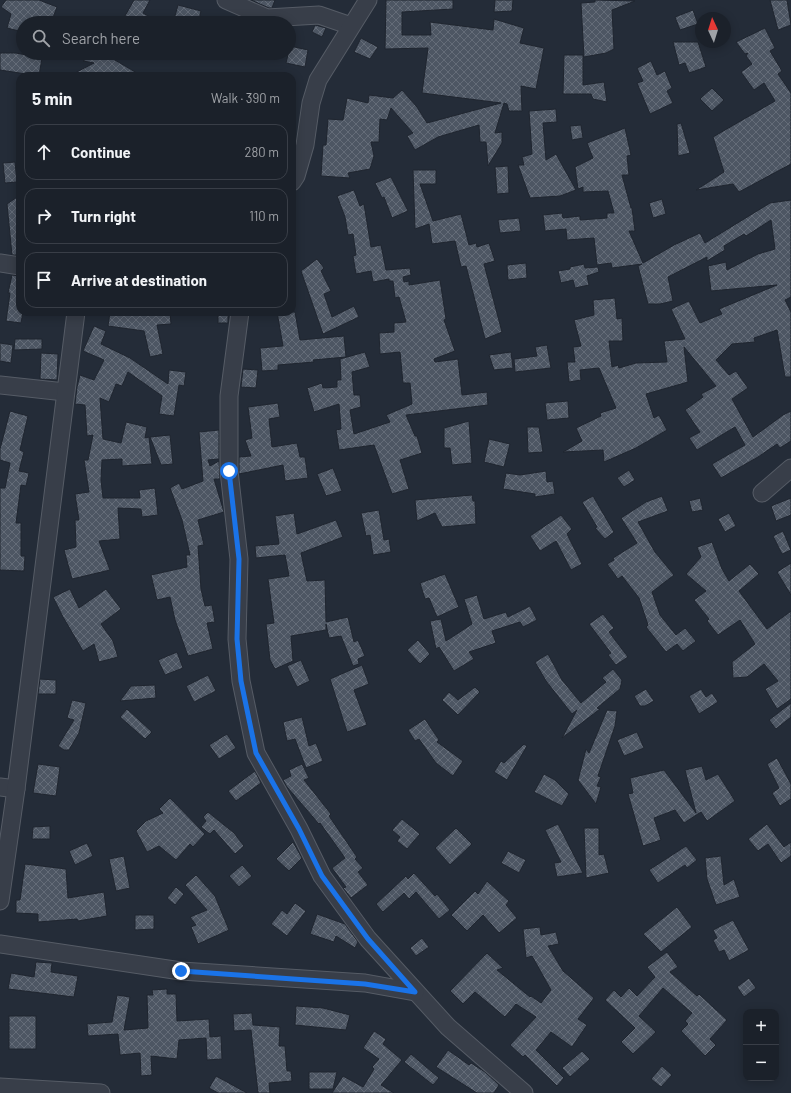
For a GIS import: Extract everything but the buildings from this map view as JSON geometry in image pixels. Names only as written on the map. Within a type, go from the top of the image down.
[{"type":"street","points":[[226,0],[262,16]]},
{"type":"street","points":[[296,176],[305,145],[311,103],[318,80],[368,0]]},
{"type":"street","points":[[296,16],[319,15],[351,26]]},
{"type":"street","points":[[0,263],[16,265]]},
{"type":"street","points":[[0,901],[8,788],[75,316]]},
{"type":"street","points":[[239,316],[229,396],[229,471],[239,559],[237,639],[241,681],[256,753],[299,829],[322,876],[368,939],[448,1027],[524,1093]]},
{"type":"street","points":[[0,385],[65,392]]},
{"type":"street","points":[[762,493],[791,468]]},
{"type":"street","points":[[0,944],[181,971],[358,983],[415,992]]},
{"type":"street","points":[[0,1087],[101,1093]]},
{"type":"route","points":[[181,971],[315,979],[365,984],[415,992],[368,939],[322,876],[299,829],[259,761],[256,753],[241,681],[237,639],[239,559],[229,471]]}]
